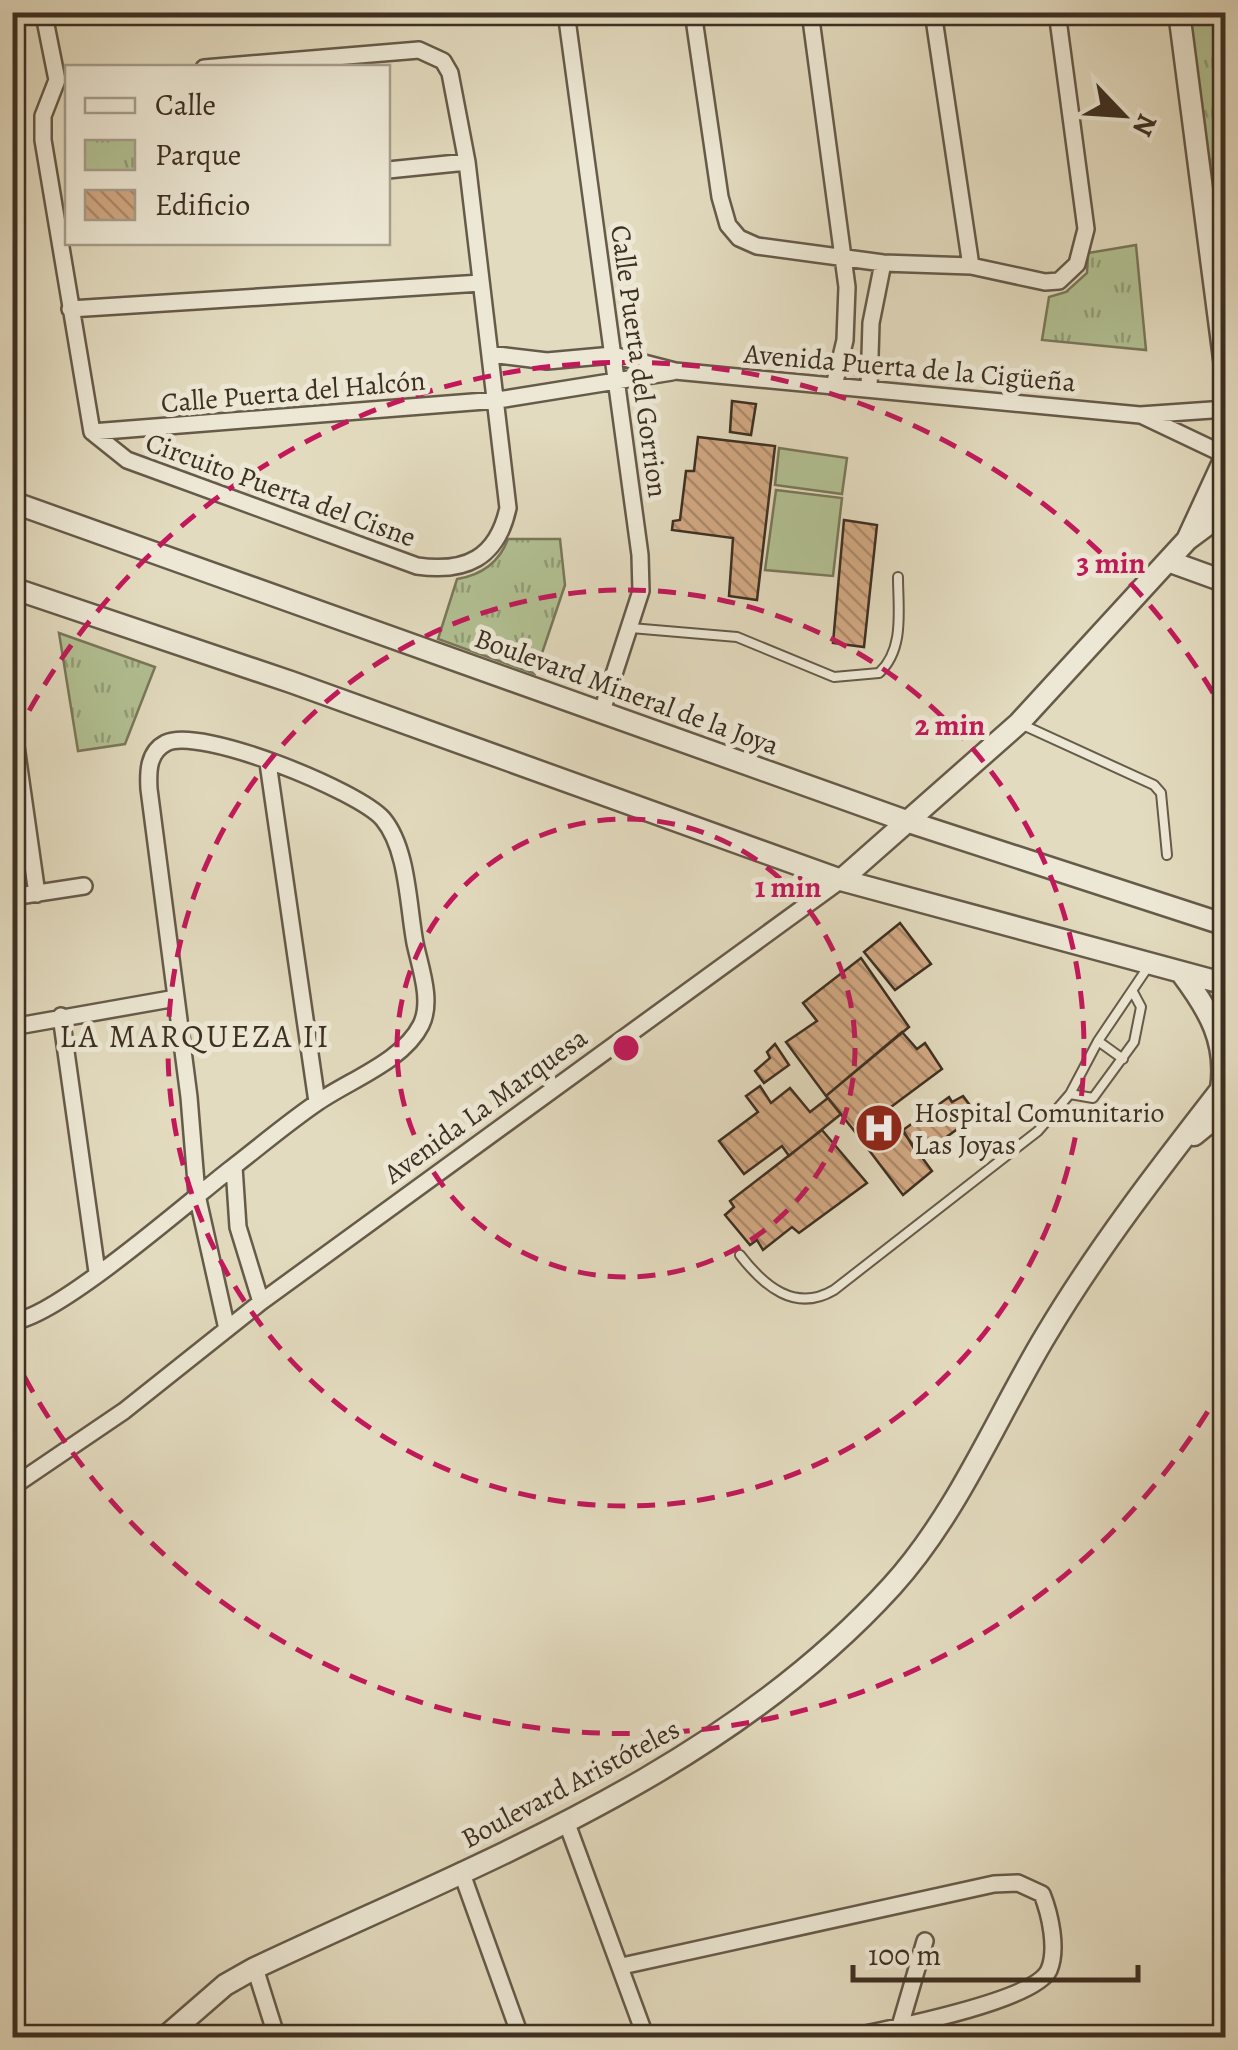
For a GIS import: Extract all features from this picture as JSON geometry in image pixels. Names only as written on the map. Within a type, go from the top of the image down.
[{"type":"street","name":"Calle Puerta del Gorrion","points":[[566,12],[640,555],[641,591],[632,628],[602,711]]},
{"type":"street","points":[[692,12],[720,198],[728,225],[739,238],[757,246],[844,258],[970,266],[1033,280],[1059,281],[1077,264],[1086,229],[1056,12]]},
{"type":"street","points":[[810,12],[848,312],[834,386]]},
{"type":"street","points":[[934,12],[970,266]]},
{"type":"street","points":[[1178,12],[1226,374]]},
{"type":"street","points":[[46,25],[62,80],[43,116],[43,140],[61,202],[70,309],[92,432]]},
{"type":"street","name":"Circuito Puerta del Cisne","points":[[92,432],[127,460],[417,566],[444,570],[482,558],[504,527],[508,508],[498,400],[467,162],[450,73],[432,54],[407,50],[238,65]]},
{"type":"street","points":[[390,170],[467,162]]},
{"type":"street","points":[[868,389],[871,323],[883,262]]},
{"type":"street","points":[[70,309],[481,284]]},
{"type":"street","points":[[490,354],[546,361],[613,355]]},
{"type":"street","name":"Avenida Puerta de la Cigüeña","points":[[613,355],[676,372],[1140,415],[1226,409]]},
{"type":"street","name":"Avenida Puerta de la Cigüeña","points":[[618,383],[676,372]]},
{"type":"street","points":[[498,400],[618,383]]},
{"type":"street","name":"Calle Puerta del Halcón","points":[[92,432],[498,400]]},
{"type":"street","name":"Avenida Puerta de la Cigüeña","points":[[1140,415],[1224,460]]},
{"type":"street","points":[[1224,460],[1226,424]]},
{"type":"street","name":"Avenida La Marquesa","points":[[1188,540],[1224,460]]},
{"type":"street","name":"Boulevard Mineral de la Joya","points":[[12,502],[909,822],[1226,925]]},
{"type":"street","name":"Avenida La Marquesa","points":[[12,1487],[124,1411],[260,1302],[842,880],[1018,723],[1168,560],[1226,511]]},
{"type":"street","points":[[1168,560],[1226,582]]},
{"type":"street","points":[[12,588],[290,682],[842,880],[1226,984]]},
{"type":"street","points":[[12,718],[36,894]]},
{"type":"street","points":[[12,1322],[40,1314],[97,1272],[197,1195],[234,1167],[317,1102],[410,1040],[421,1026],[425,992],[397,848],[383,820],[354,798],[226,746],[179,739],[155,752],[148,768],[197,1195],[227,1329]]},
{"type":"street","points":[[268,763],[317,1102]]},
{"type":"street","points":[[12,898],[84,886]]},
{"type":"street","points":[[1182,974],[1216,1026],[1224,1066],[1224,1093]]},
{"type":"street","points":[[12,1027],[176,998]]},
{"type":"street","points":[[61,1016],[97,1272]]},
{"type":"street","name":"Boulevard Aristóteles","points":[[164,2038],[226,1986],[255,1968],[639,1784],[772,1696],[894,1584],[966,1480],[1086,1272],[1224,1093]]},
{"type":"street","points":[[234,1167],[238,1227],[260,1302]]},
{"type":"street","points":[[566,1821],[646,2038]]},
{"type":"street","points":[[462,1871],[521,2038]]},
{"type":"street","points":[[622,1966],[994,1884],[1032,1886],[1047,1906],[1052,1960],[1043,1978],[1013,1994],[935,2019],[846,2038]]},
{"type":"street","points":[[900,2026],[925,1942]]},
{"type":"street","points":[[255,1968],[277,2038]]},
{"type":"street","points":[[935,2019],[940,2038]]},
{"type":"lane","points":[[632,628],[737,636],[834,677],[879,672],[892,656],[898,640],[898,577]]},
{"type":"lane","points":[[1018,723],[1154,784],[1161,793],[1167,855]]},
{"type":"lane","points":[[740,1255],[758,1279],[796,1300],[822,1297],[1024,1142],[1070,1094],[1098,1041],[1149,966]]},
{"type":"lane","points":[[1070,1094],[1092,1098],[1123,1059],[1139,1026],[1141,1006],[1133,992]]},
{"type":"lane","points":[[1098,1041],[1123,1059]]},
{"type":"green space","points":[[1189,13],[1225,13],[1225,277]]},
{"type":"green space","points":[[1136,245],[1146,350],[1042,340],[1049,297],[1066,292],[1087,273],[1088,253]]},
{"type":"green space","points":[[779,448],[847,458],[842,494],[775,485]]},
{"type":"green space","points":[[776,490],[842,498],[833,576],[765,570]]},
{"type":"green space","points":[[508,539],[560,539],[565,585],[535,674],[438,639],[457,579],[488,566],[500,555]]},
{"type":"green space","points":[[59,633],[155,667],[125,744],[78,751]]},
{"type":"building","points":[[732,401],[756,404],[751,435],[730,432]]},
{"type":"building","points":[[698,437],[775,446],[757,600],[729,596],[733,538],[672,530],[673,521],[680,520],[686,471],[694,471]]},
{"type":"building","points":[[844,520],[877,525],[864,647],[833,643]]},
{"type":"building","points":[[900,923],[931,964],[895,990],[864,952]]},
{"type":"building","points":[[861,958],[909,1027],[826,1096],[786,1042],[817,1021],[803,1003]]},
{"type":"building","points":[[902,1032],[917,1049],[925,1043],[942,1069],[856,1133],[826,1096]]},
{"type":"building","points":[[775,1044],[789,1065],[764,1083],[755,1071],[770,1058],[767,1052]]},
{"type":"building","points":[[760,1086],[771,1103],[790,1088],[810,1112],[828,1098],[841,1114],[789,1156],[782,1146],[744,1174],[719,1141],[758,1112],[746,1096]]},
{"type":"building","points":[[963,1096],[972,1108],[964,1114],[967,1122],[919,1157],[903,1130],[949,1097],[952,1102]]},
{"type":"building","points":[[887,1110],[932,1171],[903,1195],[856,1133]]},
{"type":"building","points":[[822,1130],[867,1183],[799,1233],[792,1227],[763,1250],[757,1240],[750,1245],[725,1215],[734,1207],[730,1201]]},
{"type":"place","name":"Hospital Comunitario Las Joyas","points":[[879,1128]]},
{"type":"district","name":"LA MARQUEZA II","points":[[195,1036]]}]
